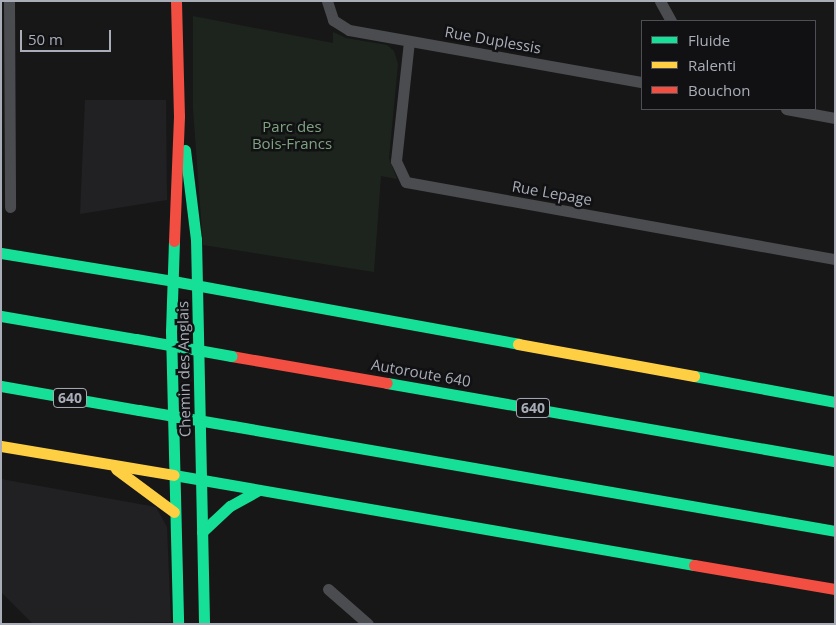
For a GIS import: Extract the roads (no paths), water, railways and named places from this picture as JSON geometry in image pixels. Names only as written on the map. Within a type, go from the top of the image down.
[{"type":"main road","name":"Chemin des Anglais","points":[[176,1],[179,116],[173,281],[174,512],[178,624]]},
{"type":"main road","name":"Chemin des Anglais","points":[[179,116],[195,220],[204,624]]},
{"type":"main road","points":[[1,253],[197,285],[835,402]]},
{"type":"main road","name":"Autoroute 640","points":[[1,316],[835,461]]},
{"type":"main road","name":"640","points":[[1,386],[835,531]]},
{"type":"main road","points":[[1,446],[835,589]]},
{"type":"main road","points":[[109,464],[158,497],[174,512]]},
{"type":"main road","points":[[202,532],[230,506],[259,490]]},
{"type":"street","points":[[9,1],[10,207]]},
{"type":"street","name":"Rue Duplessis","points":[[327,1],[333,20],[340,26],[409,41],[641,82]]},
{"type":"street","points":[[660,1],[670,20]]},
{"type":"street","name":"Rue Lepage","points":[[409,41],[396,161],[406,182],[835,259]]},
{"type":"street","points":[[791,110],[835,118]]},
{"type":"street","points":[[328,589],[368,624]]},
{"type":"park label","name":"Parc des Bois-Francs","points":[[292,134]]}]
